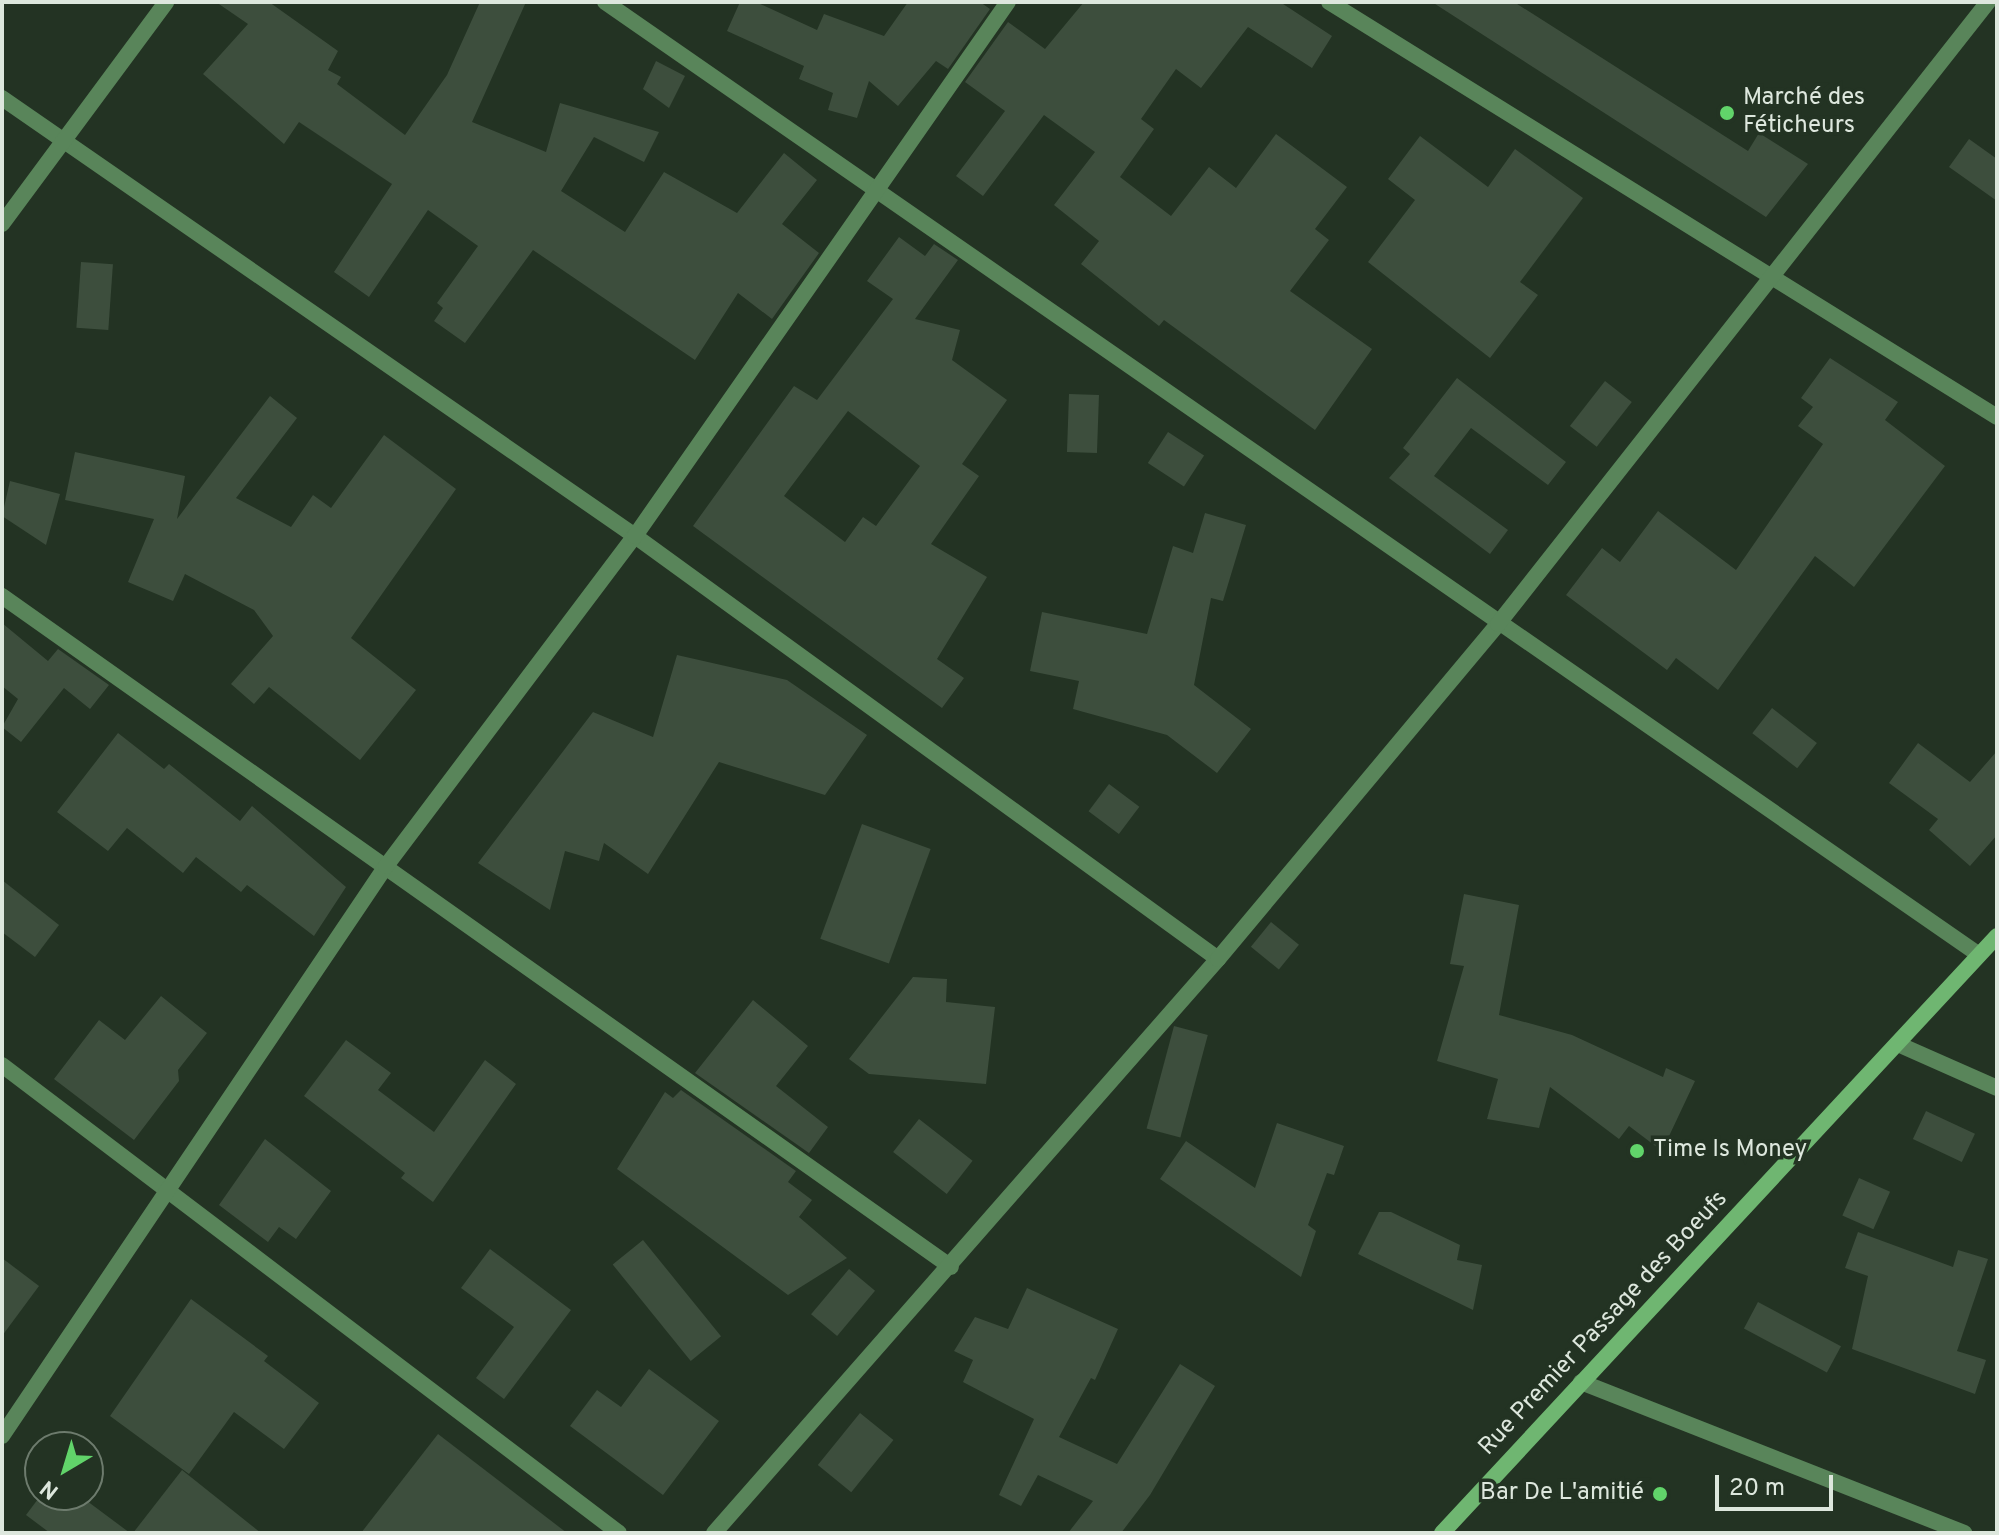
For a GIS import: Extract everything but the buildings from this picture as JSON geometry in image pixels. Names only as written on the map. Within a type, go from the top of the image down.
[{"type":"main road","name":"Rue Premier Passage des Boeufs","points":[[1442,1533],[1900,1045],[1997,936]]},
{"type":"street","points":[[2,224],[166,2]]},
{"type":"street","points":[[605,2],[1979,955]]},
{"type":"street","points":[[2,1436],[172,1191],[386,866],[635,536],[878,193],[1008,2]]},
{"type":"street","points":[[1329,2],[1775,275],[1997,417]]},
{"type":"street","points":[[714,1533],[951,1267],[1218,959],[1498,624],[1988,2]]},
{"type":"street","points":[[2,98],[635,536],[1218,959]]},
{"type":"street","points":[[2,596],[951,1267]]},
{"type":"street","points":[[1900,1045],[1997,1088]]},
{"type":"street","points":[[2,1065],[619,1533]]},
{"type":"street","points":[[1581,1382],[1964,1533]]},
{"type":"place","name":"Marché des Féticheurs","points":[[1727,113]]},
{"type":"place","name":"Time Is Money","points":[[1637,1151]]},
{"type":"place","name":"Bar De L'amitié","points":[[1660,1494]]}]
